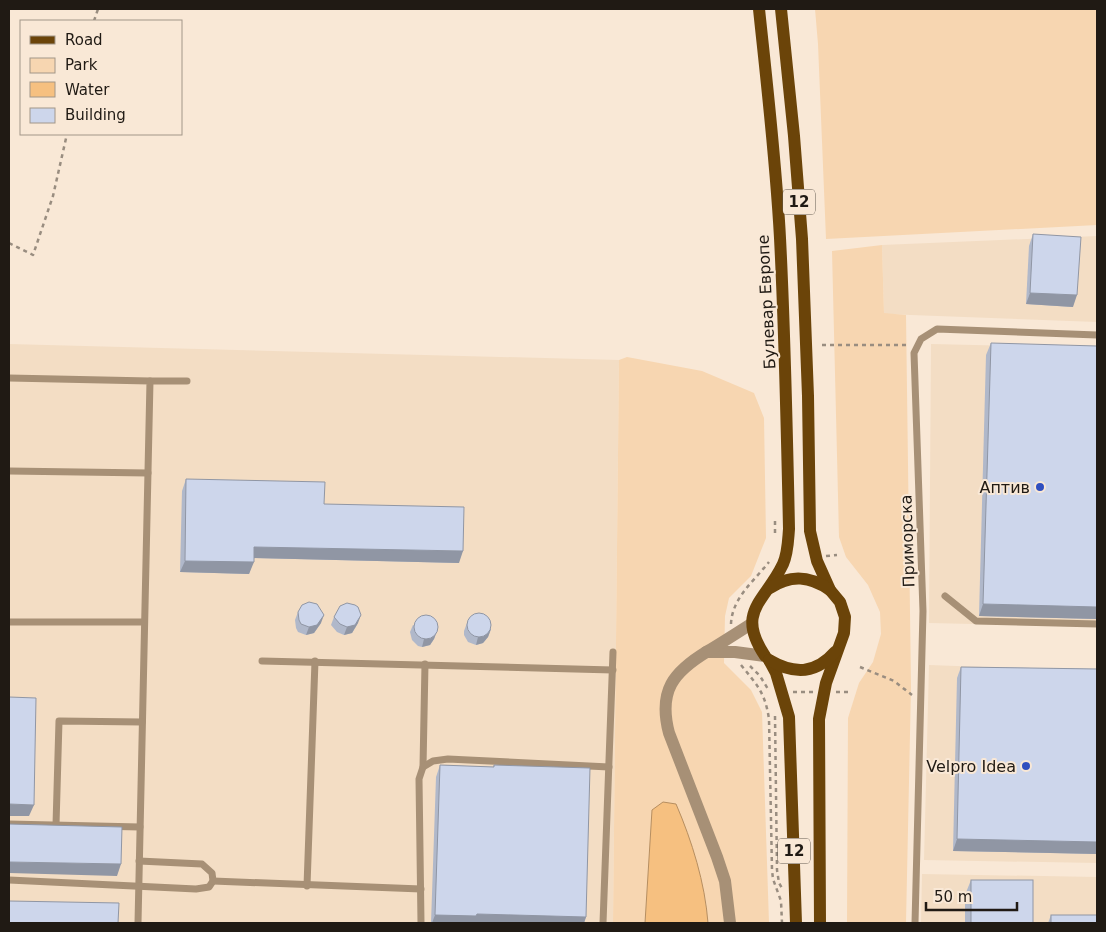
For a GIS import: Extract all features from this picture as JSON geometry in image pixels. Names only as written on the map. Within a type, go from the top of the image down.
[{"type":"main road","name":"Булевар Европе","points":[[751,624],[758,601],[768,589],[784,561],[788,546],[789,529],[780,238],[759,9]]},
{"type":"main road","name":"12","points":[[780,9],[794,136],[802,239],[808,396],[810,531],[817,561],[830,590],[840,602],[845,618],[844,634],[824,692],[819,718],[820,923]]},
{"type":"main road","points":[[768,589],[786,580],[806,578],[819,582],[830,590]]},
{"type":"main road","name":"12","points":[[751,624],[757,645],[776,673],[789,717],[796,923]]},
{"type":"main road","points":[[767,658],[782,668],[798,671],[814,668],[828,660],[839,648]]},
{"type":"street","points":[[730,923],[725,881],[718,857],[669,733],[665,716],[666,697],[673,680],[684,666],[751,624]]},
{"type":"street","points":[[706,652],[735,652],[767,658]]},
{"type":"lane","points":[[918,345],[921,339],[937,329],[1097,335]]},
{"type":"lane","name":"Приморска","points":[[915,923],[923,596],[914,353],[918,345]]},
{"type":"lane","points":[[9,378],[187,381]]},
{"type":"lane","points":[[138,923],[150,381]]},
{"type":"lane","points":[[9,471],[148,473]]},
{"type":"lane","points":[[945,596],[976,621],[1097,624]]},
{"type":"lane","points":[[9,622],[144,622]]},
{"type":"lane","points":[[603,923],[613,652]]},
{"type":"lane","points":[[262,660],[612,670]]},
{"type":"lane","points":[[307,886],[315,662]]},
{"type":"lane","points":[[421,923],[419,779],[423,767],[425,664]]},
{"type":"lane","points":[[56,825],[59,721],[142,722]]},
{"type":"lane","points":[[423,767],[433,761],[448,759],[609,767]]},
{"type":"lane","points":[[9,824],[140,827]]},
{"type":"lane","points":[[9,880],[196,889],[209,886],[213,881],[212,873],[202,864],[139,861]]},
{"type":"lane","points":[[213,881],[307,886],[421,888]]},
{"type":"path","points":[[9,243],[33,255],[53,196],[67,135]]},
{"type":"path","points":[[822,345],[918,345]]},
{"type":"path","points":[[860,667],[894,681],[920,702]]},
{"type":"path","points":[[782,692],[849,692]]},
{"type":"shaded area","points":[[1097,236],[1097,322],[884,314],[882,245]]},
{"type":"shaded area","points":[[9,344],[619,360],[613,923],[9,923]]},
{"type":"shaded area","name":"Аптив","points":[[931,344],[1097,348],[1097,627],[929,623]]},
{"type":"shaded area","name":"Velpro Idea","points":[[929,665],[1097,671],[1097,863],[924,860]]},
{"type":"shaded area","points":[[922,874],[1097,877],[1097,923],[921,923]]},
{"type":"green space","points":[[815,9],[1097,9],[1097,225],[826,239]]},
{"type":"green space","points":[[882,245],[884,313],[906,315],[911,687],[906,923],[847,923],[848,718],[859,683],[873,662],[881,634],[880,612],[868,585],[846,557],[839,537],[832,251]]},
{"type":"green space","points":[[627,357],[702,371],[754,393],[764,418],[766,538],[751,576],[729,598],[725,616],[724,663],[751,690],[762,712],[769,923],[708,923],[706,902],[692,846],[652,810],[645,923],[613,923],[619,360]]},
{"type":"water","points":[[663,802],[676,804],[687,833],[701,878],[708,923],[645,923],[652,810]]},
{"type":"building","points":[[1033,234],[1081,237],[1077,295],[1030,293]]},
{"type":"building","name":"Аптив","points":[[991,343],[1097,346],[1097,607],[983,604]]},
{"type":"building","points":[[186,479],[325,482],[324,504],[464,507],[463,551],[254,547],[254,562],[185,561]]},
{"type":"building","points":[[309,602],[317,604],[324,615],[317,625],[309,627],[301,624],[298,612],[302,605]]},
{"type":"building","points":[[347,603],[358,607],[361,615],[355,625],[347,627],[340,624],[334,617],[340,606]]},
{"type":"building","points":[[479,613],[488,616],[491,625],[488,634],[479,637],[470,634],[467,625],[470,616]]},
{"type":"building","points":[[426,615],[435,618],[438,627],[435,636],[426,639],[417,636],[414,627],[417,618]]},
{"type":"building","name":"Velpro Idea","points":[[961,667],[1097,669],[1097,842],[957,839]]},
{"type":"building","points":[[9,697],[36,698],[34,805],[9,804]]},
{"type":"building","points":[[440,765],[590,768],[586,917],[477,914],[476,916],[435,915]]},
{"type":"building","points":[[9,824],[122,827],[121,864],[9,862]]},
{"type":"building","points":[[971,880],[1033,880],[1033,923],[971,923]]},
{"type":"building","points":[[9,901],[119,903],[118,923],[9,923]]},
{"type":"building","points":[[1051,915],[1097,915],[1097,923],[1051,923]]},
{"type":"place","name":"Аптив","points":[[1040,487]]},
{"type":"place","name":"Velpro Idea","points":[[1026,766]]}]
